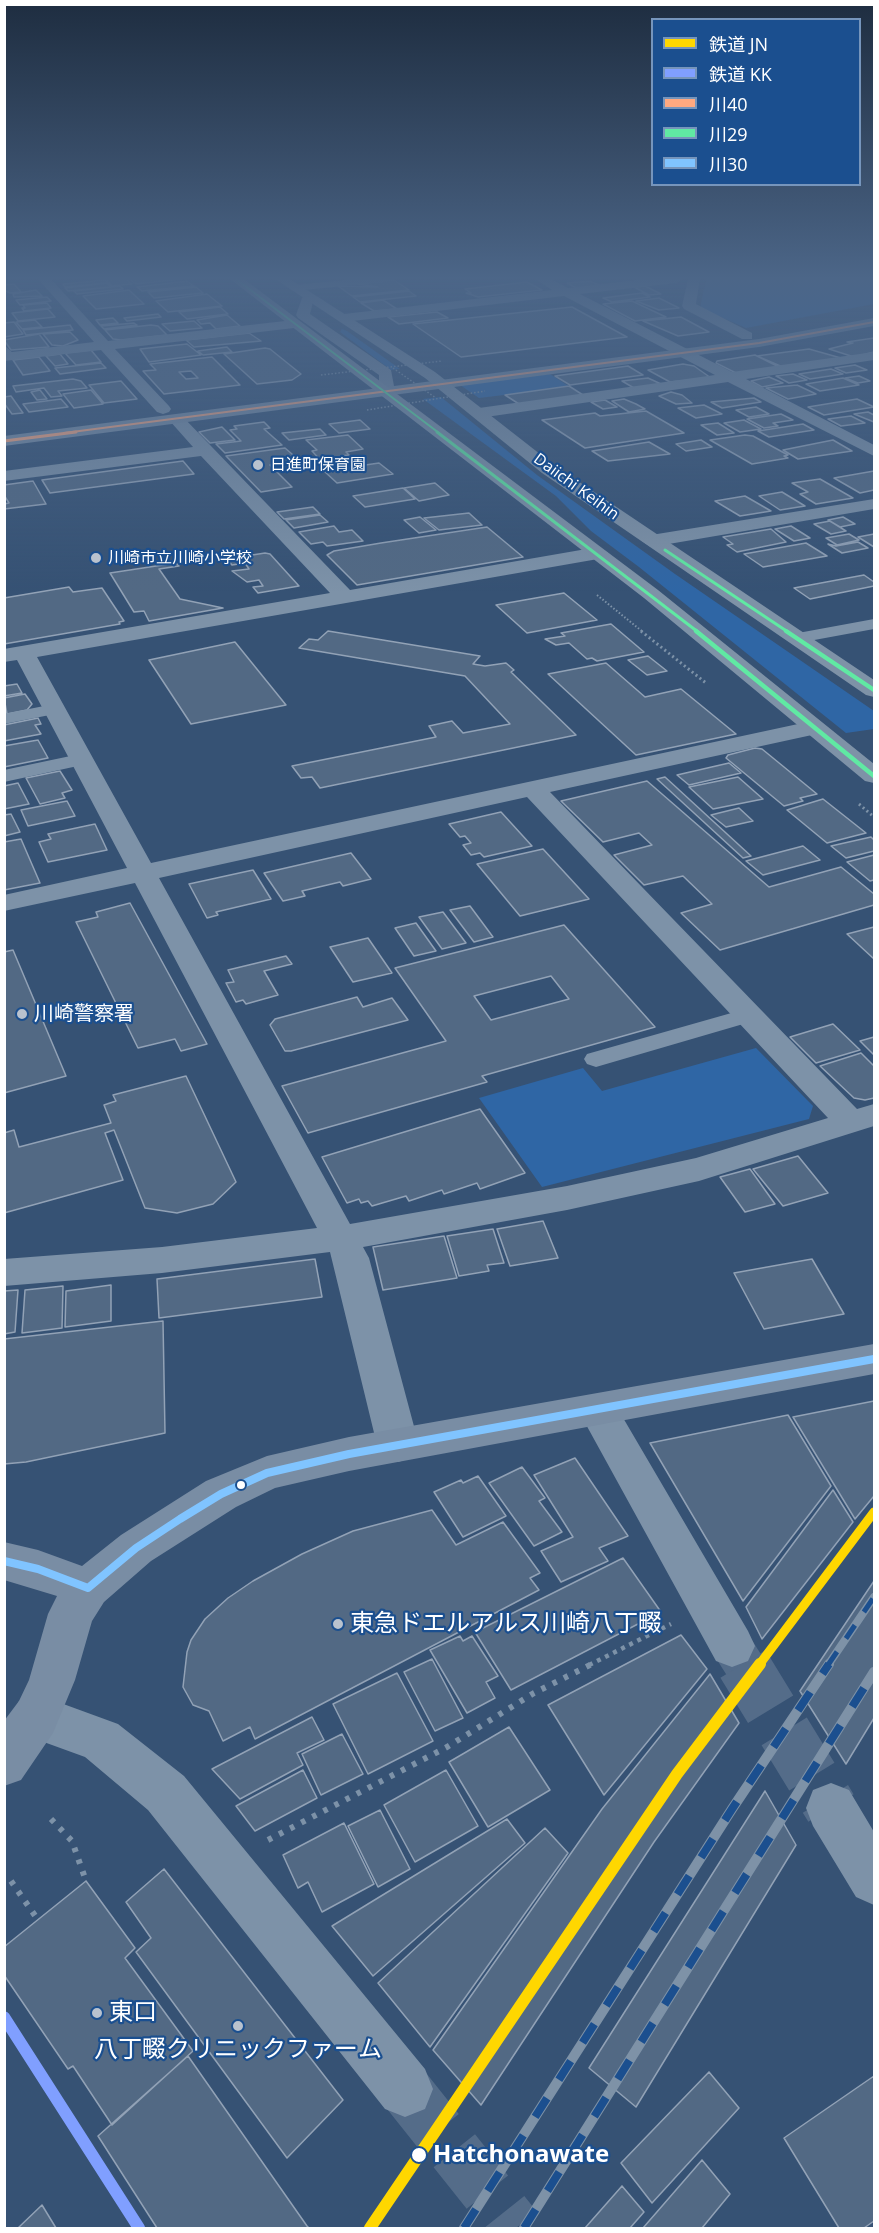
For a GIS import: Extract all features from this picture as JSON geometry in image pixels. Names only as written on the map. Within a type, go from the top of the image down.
[{"type":"highway","name":"Daiichi Keihin","points":[[387,383],[874,776]]},
{"type":"highway","name":"Daiichi Keihin","points":[[432,383],[479,413],[548,469],[651,541],[874,690]]},
{"type":"street","points":[[141,383],[344,596]]},
{"type":"street","points":[[4,441],[370,383]]},
{"type":"street","points":[[407,383],[436,386],[454,383]]},
{"type":"street","points":[[479,413],[695,383]]},
{"type":"street","points":[[743,383],[874,451]]},
{"type":"street","points":[[4,428],[170,414]]},
{"type":"street","points":[[4,476],[206,450]]},
{"type":"street","points":[[651,541],[874,504]]},
{"type":"street","points":[[398,1445],[351,1258],[54,709],[14,655],[598,553]]},
{"type":"street","points":[[4,903],[812,728]]},
{"type":"street","points":[[534,790],[749,1015],[863,1119]]},
{"type":"street","points":[[4,1273],[162,1260],[341,1238],[556,1200],[699,1168],[863,1119]]},
{"type":"street","points":[[4,1763],[36,1717],[52,1680],[71,1614],[88,1588],[136,1548],[221,1494],[267,1473],[398,1445],[874,1359]]},
{"type":"street","points":[[598,1410],[732,1646]]},
{"type":"street","points":[[4,1561],[38,1569],[88,1588]]},
{"type":"street","points":[[36,1717],[101,1740],[166,1793],[225,1863],[405,2089]]},
{"type":"street","points":[[831,1808],[874,1879]]},
{"type":"lane","points":[[798,638],[874,624]]},
{"type":"lane","points":[[4,719],[54,709]]},
{"type":"lane","points":[[4,776],[81,760]]},
{"type":"lane","points":[[596,1059],[749,1015]]},
{"type":"path","points":[[407,383],[485,391]]},
{"type":"path","points":[[367,410],[436,386]]},
{"type":"path","points":[[591,590],[714,689]]},
{"type":"path","points":[[225,1863],[447,1747],[534,1693],[708,1604]]},
{"type":"path","points":[[51,1819],[72,1841],[86,1881]]},
{"type":"path","points":[[11,1881],[38,1920]]},
{"type":"shaded area","points":[[564,383],[570,387],[479,398],[460,385]]},
{"type":"shaded area","points":[[441,397],[537,475],[675,574],[874,711],[874,729],[846,733],[591,531],[556,496],[423,399]]},
{"type":"shaded area","points":[[756,1048],[813,1106],[809,1119],[542,1187],[479,1098],[583,1068],[602,1091]]},
{"type":"building","points":[[37,383],[83,383],[87,388],[58,391],[62,396],[51,397],[44,388],[16,392],[13,386]]},
{"type":"building","points":[[123,383],[137,399],[104,403],[89,385]]},
{"type":"building","points":[[154,383],[240,385],[164,394]]},
{"type":"building","points":[[626,383],[661,384],[634,388]]},
{"type":"building","points":[[755,383],[782,383],[762,387]]},
{"type":"building","points":[[855,383],[859,385],[820,391],[806,384]]},
{"type":"building","points":[[797,385],[816,394],[788,399],[766,388]]},
{"type":"building","points":[[569,386],[583,395],[519,404],[505,395]]},
{"type":"building","points":[[40,390],[47,399],[37,400],[31,392]]},
{"type":"building","points":[[91,390],[103,404],[74,408],[63,394]]},
{"type":"building","points":[[671,392],[682,395],[692,403],[676,404],[659,396]]},
{"type":"building","points":[[11,396],[23,413],[12,414],[4,403],[4,397]]},
{"type":"building","points":[[754,398],[761,402],[722,408],[711,402]]},
{"type":"building","points":[[61,399],[68,407],[29,412],[23,404]]},
{"type":"building","points":[[624,399],[645,409],[629,412],[612,401]]},
{"type":"building","points":[[857,399],[874,407],[824,415],[808,407]]},
{"type":"building","points":[[605,400],[617,407],[603,409],[591,402]]},
{"type":"building","points":[[704,405],[722,414],[696,418],[678,408]]},
{"type":"building","points":[[756,407],[769,414],[749,417],[736,410]]},
{"type":"building","points":[[646,411],[684,433],[585,448],[542,420],[595,413],[600,416]]},
{"type":"building","points":[[868,412],[874,415],[874,422],[854,414]]},
{"type":"building","points":[[781,414],[793,420],[773,423],[778,426],[764,428],[747,419]]},
{"type":"building","points":[[851,416],[865,423],[841,426],[828,419]]},
{"type":"building","points":[[360,420],[370,429],[339,433],[329,424]]},
{"type":"building","points":[[744,420],[761,429],[740,432],[724,423]]},
{"type":"building","points":[[264,422],[270,428],[264,429],[282,445],[225,453],[216,444],[241,441],[230,430],[237,429],[234,426]]},
{"type":"building","points":[[718,423],[734,433],[717,435],[701,425]]},
{"type":"building","points":[[803,424],[814,430],[769,437],[758,431]]},
{"type":"building","points":[[222,427],[235,440],[210,443],[199,432]]},
{"type":"building","points":[[320,429],[326,435],[289,440],[282,433]]},
{"type":"building","points":[[348,435],[363,449],[346,452],[349,455],[340,456],[347,463],[321,467],[318,464],[323,463],[312,451],[317,450],[306,440]]},
{"type":"building","points":[[753,436],[788,455],[784,456],[788,458],[752,464],[710,440]]},
{"type":"building","points":[[701,440],[712,447],[686,451],[676,444]]},
{"type":"building","points":[[833,440],[852,451],[798,459],[783,450]]},
{"type":"building","points":[[649,442],[670,454],[608,461],[592,451]]},
{"type":"building","points":[[285,448],[300,461],[270,465],[292,487],[261,492],[226,456]]},
{"type":"building","points":[[183,461],[194,474],[50,493],[42,480]]},
{"type":"building","points":[[379,463],[393,474],[337,483],[324,471]]},
{"type":"building","points":[[874,471],[874,490],[860,493],[834,478]]},
{"type":"building","points":[[820,479],[853,498],[816,504],[800,494],[808,492],[792,483]]},
{"type":"building","points":[[33,481],[46,504],[4,509],[4,504],[9,503],[4,495],[4,485]]},
{"type":"building","points":[[435,483],[449,495],[419,501],[404,488]]},
{"type":"building","points":[[403,488],[415,499],[365,507],[353,496]]},
{"type":"building","points":[[782,492],[805,506],[780,510],[759,496]]},
{"type":"building","points":[[745,496],[771,511],[740,516],[715,501]]},
{"type":"building","points":[[313,507],[320,514],[284,519],[277,512]]},
{"type":"building","points":[[469,513],[482,525],[439,530],[424,518]]},
{"type":"building","points":[[320,515],[328,522],[294,528],[286,520]]},
{"type":"building","points":[[420,517],[436,530],[419,533],[404,520]]},
{"type":"building","points":[[843,517],[855,524],[840,527],[828,520]]},
{"type":"building","points":[[830,521],[846,531],[831,534],[814,524]]},
{"type":"building","points":[[334,526],[339,532],[352,530],[363,541],[327,546],[323,542],[311,544],[299,532]]},
{"type":"building","points":[[791,526],[810,538],[794,541],[775,529]]},
{"type":"building","points":[[487,527],[523,557],[357,585],[327,555],[334,551]]},
{"type":"building","points":[[771,529],[786,542],[737,552],[727,545],[733,544],[723,537]]},
{"type":"building","points":[[849,534],[859,540],[837,545],[826,538]]},
{"type":"building","points":[[874,534],[874,547],[858,537]]},
{"type":"building","points":[[858,542],[868,548],[842,553],[828,544],[836,546]]},
{"type":"building","points":[[806,543],[827,556],[763,567],[744,554]]},
{"type":"building","points":[[270,554],[299,586],[258,593],[253,587],[263,586],[259,580],[247,582],[232,571],[249,569],[245,563],[232,565],[227,559]]},
{"type":"building","points":[[176,563],[179,566],[159,569],[180,599],[223,608],[149,621],[144,611],[134,612],[110,573]]},
{"type":"building","points":[[864,575],[874,582],[874,586],[810,599],[794,588]]},
{"type":"building","points":[[69,587],[73,592],[102,588],[124,621],[119,622],[120,624],[4,644],[4,598]]},
{"type":"building","points":[[564,593],[597,620],[527,633],[496,605]]},
{"type":"building","points":[[611,624],[644,652],[597,661],[592,658],[587,659],[569,643],[556,645],[545,639],[565,636],[561,633]]},
{"type":"building","points":[[328,631],[480,656],[473,664],[485,666],[506,663],[514,670],[511,672],[576,735],[320,788],[312,777],[301,778],[292,766],[436,737],[429,726],[452,721],[463,733],[510,724],[465,676],[299,648],[309,639],[318,640]]},
{"type":"building","points":[[235,642],[286,705],[191,724],[149,660]]},
{"type":"building","points":[[648,656],[667,671],[647,675],[628,660]]},
{"type":"building","points":[[606,663],[645,697],[681,689],[736,734],[636,755],[548,674]]},
{"type":"building","points":[[17,684],[22,693],[4,696],[4,686]]},
{"type":"building","points":[[25,694],[32,704],[27,710],[7,714],[4,698]]},
{"type":"building","points":[[38,718],[41,724],[35,725],[41,734],[4,741],[4,725]]},
{"type":"building","points":[[38,740],[48,758],[4,767],[4,746]]},
{"type":"building","points":[[755,748],[762,749],[817,794],[800,798],[803,801],[784,806],[726,758],[728,755]]},
{"type":"building","points":[[729,763],[741,773],[689,785],[677,775]]},
{"type":"building","points":[[60,771],[72,790],[62,793],[65,798],[40,804],[26,778]]},
{"type":"building","points":[[665,777],[751,856],[743,858],[657,779]]},
{"type":"building","points":[[738,777],[763,799],[713,809],[689,787]]},
{"type":"building","points":[[647,781],[769,887],[841,867],[874,894],[874,905],[720,950],[681,913],[712,904],[683,876],[644,885],[614,855],[652,845],[639,833],[603,842],[561,801]]},
{"type":"building","points":[[18,783],[29,804],[4,809],[4,786]]},
{"type":"building","points":[[823,799],[866,833],[827,843],[787,810]]},
{"type":"building","points":[[67,801],[75,816],[28,826],[21,810]]},
{"type":"building","points":[[739,808],[753,821],[726,827],[711,815]]},
{"type":"building","points":[[501,812],[532,846],[484,857],[480,853],[471,855],[463,845],[471,843],[465,836],[460,837],[449,824]]},
{"type":"building","points":[[11,814],[20,832],[4,836],[4,815]]},
{"type":"building","points":[[95,824],[107,850],[48,862],[39,842],[51,839],[48,834]]},
{"type":"building","points":[[871,837],[874,840],[874,851],[846,858],[831,846]]},
{"type":"building","points":[[21,839],[40,883],[4,890],[4,842]]},
{"type":"building","points":[[803,846],[820,860],[763,875],[746,861]]},
{"type":"building","points":[[543,849],[589,899],[520,916],[477,864]]},
{"type":"building","points":[[351,853],[371,879],[343,886],[340,882],[302,891],[305,896],[283,901],[264,873]]},
{"type":"building","points":[[874,855],[874,880],[870,881],[847,862]]},
{"type":"building","points":[[253,870],[271,899],[216,912],[218,915],[207,918],[189,884]]},
{"type":"building","points":[[130,903],[207,1044],[181,1051],[175,1039],[138,1048],[76,922],[98,917],[96,912]]},
{"type":"building","points":[[470,906],[493,937],[474,942],[450,910]]},
{"type":"building","points":[[443,912],[466,943],[442,949],[419,917]]},
{"type":"building","points":[[416,923],[436,951],[414,956],[395,928]]},
{"type":"building","points":[[564,925],[655,1027],[482,1076],[487,1082],[308,1133],[282,1086],[446,1041],[395,968]],"holes":[[[551,976],[569,999],[491,1020],[474,996]]]},
{"type":"building","points":[[874,927],[874,959],[847,934]]},
{"type":"building","points":[[368,938],[392,973],[353,982],[330,947]]},
{"type":"building","name":"川崎警察署","points":[[13,950],[66,1076],[4,1093],[4,952]]},
{"type":"building","points":[[286,956],[292,964],[264,971],[278,995],[246,1004],[243,1000],[236,1002],[226,983],[234,982],[228,970]]},
{"type":"building","points":[[357,997],[363,1007],[392,998],[408,1020],[291,1051],[285,1051],[270,1025],[275,1019]]},
{"type":"building","points":[[833,1024],[860,1050],[816,1063],[790,1037]]},
{"type":"building","points":[[874,1037],[874,1055],[860,1041]]},
{"type":"building","points":[[861,1053],[874,1066],[874,1098],[865,1100],[854,1098],[820,1066]]},
{"type":"building","points":[[186,1076],[236,1182],[213,1204],[177,1213],[145,1208],[114,1130],[105,1133],[123,1180],[4,1213],[4,1133],[14,1130],[19,1147],[111,1123],[104,1105],[116,1101],[113,1095]]},
{"type":"building","points":[[480,1109],[525,1173],[480,1189],[477,1183],[444,1194],[442,1190],[409,1201],[406,1196],[372,1206],[368,1201],[361,1203],[359,1199],[347,1203],[322,1157]]},
{"type":"building","points":[[798,1156],[828,1193],[783,1206],[753,1169]]},
{"type":"building","points":[[750,1169],[775,1204],[745,1212],[720,1177]]},
{"type":"building","points":[[543,1221],[558,1258],[510,1266],[497,1229]]},
{"type":"building","points":[[493,1229],[504,1263],[487,1265],[489,1271],[459,1276],[447,1236]]},
{"type":"building","points":[[444,1236],[457,1278],[383,1290],[373,1247]]},
{"type":"building","points":[[315,1259],[322,1297],[159,1318],[157,1279]]},
{"type":"building","points":[[812,1259],[844,1314],[764,1329],[734,1273]]},
{"type":"building","points":[[111,1285],[111,1321],[65,1327],[66,1291]]},
{"type":"building","points":[[63,1286],[62,1328],[22,1333],[25,1290]]},
{"type":"building","points":[[18,1290],[15,1332],[4,1334],[4,1291]]},
{"type":"building","points":[[163,1321],[165,1433],[26,1462],[4,1464],[4,1339]]},
{"type":"building","points":[[874,1401],[874,1496],[855,1519],[793,1417]]},
{"type":"building","points":[[788,1415],[831,1486],[743,1601],[650,1443]]},
{"type":"building","points":[[575,1458],[628,1536],[599,1548],[608,1561],[561,1582],[541,1551],[573,1537],[534,1475]]},
{"type":"building","points":[[522,1467],[545,1498],[539,1501],[562,1532],[534,1546],[489,1483]]},
{"type":"building","points":[[478,1476],[506,1516],[463,1537],[434,1492],[461,1480],[463,1483]]},
{"type":"building","points":[[833,1490],[853,1522],[762,1639],[746,1607]]},
{"type":"building","name":"東急ドエルアルス川崎八丁畷","points":[[432,1510],[456,1545],[503,1522],[540,1573],[530,1578],[539,1590],[255,1739],[250,1727],[223,1741],[209,1711],[193,1705],[183,1687],[187,1652],[191,1640],[205,1619],[228,1598],[253,1581],[302,1554],[353,1531]]},
{"type":"building","points":[[623,1558],[661,1612],[511,1690],[475,1632]]},
{"type":"building","points":[[874,1581],[874,1718],[846,1764],[800,1691]]},
{"type":"building","points":[[681,1635],[707,1669],[604,1795],[548,1705]]},
{"type":"building","points":[[460,1636],[463,1641],[472,1636],[498,1676],[486,1682],[495,1698],[467,1713],[430,1650]]},
{"type":"building","points":[[432,1659],[463,1718],[435,1731],[404,1672]]},
{"type":"building","points":[[397,1673],[433,1741],[368,1774],[333,1704]]},
{"type":"building","points":[[710,1674],[739,1723],[654,1842],[481,2105],[433,2050],[602,1809]]},
{"type":"building","points":[[312,1717],[324,1740],[297,1753],[303,1765],[240,1799],[212,1769]]},
{"type":"building","points":[[509,1727],[550,1790],[488,1827],[449,1762]]},
{"type":"building","points":[[342,1734],[363,1774],[321,1795],[302,1754]]},
{"type":"building","points":[[303,1770],[317,1798],[255,1831],[236,1806]]},
{"type":"building","points":[[446,1770],[478,1826],[415,1862],[384,1805]]},
{"type":"building","points":[[765,1791],[796,1845],[636,2107],[589,2068]]},
{"type":"building","points":[[380,1810],[410,1869],[378,1887],[348,1826]]},
{"type":"building","points":[[507,1819],[525,1843],[373,1976],[332,1926]]},
{"type":"building","points":[[344,1823],[374,1884],[322,1912],[308,1882],[298,1888],[283,1855]]},
{"type":"building","points":[[545,1828],[568,1853],[430,2047],[378,1983]]},
{"type":"building","name":"八丁畷クリニックファーム","points":[[164,1869],[343,2100],[287,2158],[136,1952],[151,1938],[126,1902]]},
{"type":"building","name":"東口","points":[[86,1881],[135,1948],[125,1958],[193,2051],[112,2125],[73,2066],[68,2069],[4,1975],[4,1947]]},
{"type":"building","points":[[188,2056],[309,2228],[157,2228],[98,2136]]},
{"type":"building","points":[[709,2072],[739,2108],[652,2203],[621,2163]]},
{"type":"building","points":[[874,2076],[874,2221],[864,2228],[839,2228],[784,2138]]},
{"type":"building","points":[[702,2160],[730,2194],[702,2228],[643,2228]]},
{"type":"building","points":[[622,2186],[644,2212],[630,2228],[585,2228]]},
{"type":"building","points":[[42,2205],[56,2228],[18,2228]]},
{"type":"tunnel","points":[[732,1646],[744,1665]]},
{"type":"tunnel","points":[[743,1664],[831,1808]]},
{"type":"tunnel","points":[[405,2089],[516,2228]]},
{"type":"railway","points":[[828,1665],[874,1597]]},
{"type":"railway","points":[[464,2228],[732,1809],[829,1664]]},
{"type":"railway","points":[[524,2228],[874,1672]]},
{"type":"rail line","name":"JN","points":[[370,2228],[677,1774],[874,1512]]},
{"type":"rail line","name":"KK","points":[[4,2017],[139,2228]]},
{"type":"transit line","name":"川29","points":[[373,383],[651,594],[874,776]]},
{"type":"transit line","name":"川40","points":[[4,441],[449,383]]},
{"type":"transit line","name":"川29","points":[[665,550],[874,690]]},
{"type":"transit line","name":"川30","points":[[4,1561],[38,1569],[88,1588],[136,1548],[180,1519],[221,1494],[267,1473],[349,1454],[874,1359]]},
{"type":"place","name":"日進町保育園","points":[[258,465]]},
{"type":"place","name":"川崎市立川崎小学校","points":[[96,558]]},
{"type":"place","name":"川崎警察署","points":[[22,1014]]},
{"type":"place","name":"東急ドエルアルス川崎八丁畷","points":[[338,1624]]},
{"type":"place","name":"東口","points":[[97,2013]]},
{"type":"place","name":"八丁畷クリニックファーム","points":[[238,2026]]},
{"type":"place","name":"Hatchonawate","points":[[419,2155]]}]
